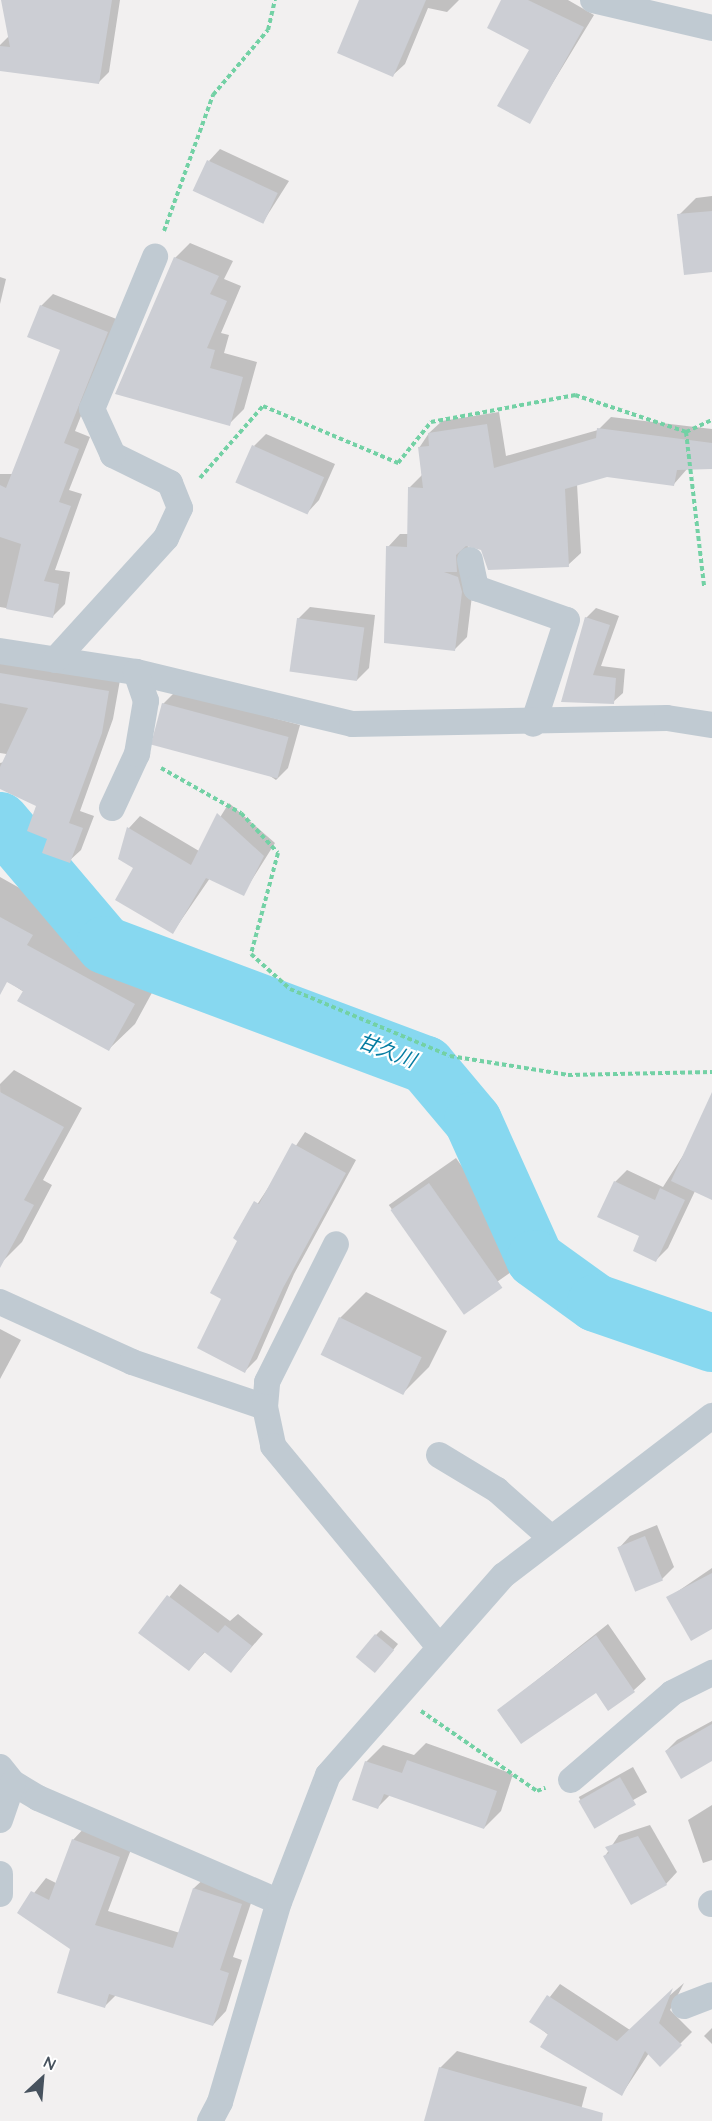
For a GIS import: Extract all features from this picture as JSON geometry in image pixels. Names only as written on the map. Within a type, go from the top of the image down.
[{"type":"street","points":[[593,0],[712,28]]},
{"type":"street","points":[[55,660],[166,538],[180,508],[170,483],[113,455],[92,409],[155,257]]},
{"type":"street","points":[[470,560],[476,588],[567,620],[533,723]]},
{"type":"street","points":[[0,651],[136,672],[352,724],[533,723],[667,718],[712,725]]},
{"type":"street","points":[[112,808],[137,754],[146,701],[136,672]]},
{"type":"street","points":[[336,1244],[267,1382],[265,1407],[273,1446],[439,1647]]},
{"type":"street","points":[[0,1302],[132,1362],[265,1407]]},
{"type":"street","points":[[210,2121],[220,2102],[279,1902],[328,1775],[396,1694],[504,1575],[712,1416]]},
{"type":"street","points":[[439,1455],[497,1490],[550,1538]]},
{"type":"street","points":[[571,1780],[672,1694],[712,1673]]},
{"type":"street","points":[[0,1820],[6,1775],[279,1902]]},
{"type":"street","points":[[0,1874],[0,1894]]},
{"type":"street","points":[[684,2006],[712,1995]]},
{"type":"path","points":[[155,257],[213,95],[268,30],[275,0]]},
{"type":"path","points":[[180,508],[216,455],[263,406],[398,463],[431,422],[575,395],[686,432],[712,420]]},
{"type":"path","points":[[686,432],[704,586]]},
{"type":"path","points":[[137,754],[241,813],[278,853],[251,954],[290,989],[450,1056],[568,1075],[712,1072]]},
{"type":"path","points":[[396,1694],[537,1791],[571,1780]]},
{"type":"building","points":[[1,0],[112,0],[99,84],[0,71],[0,46],[10,47]]},
{"type":"building","points":[[359,0],[426,0],[393,77],[337,53]]},
{"type":"building","points":[[501,0],[528,0],[584,27],[530,124],[497,106],[529,50],[487,28]]},
{"type":"building","points":[[207,160],[278,193],[263,224],[193,191]]},
{"type":"building","points":[[712,211],[712,272],[684,275],[677,214]]},
{"type":"building","points":[[174,257],[219,276],[210,294],[227,301],[207,348],[215,350],[210,368],[243,377],[230,426],[115,394]]},
{"type":"building","points":[[40,305],[108,332],[64,443],[79,449],[59,502],[71,506],[44,581],[59,584],[53,618],[6,609],[21,544],[0,537],[0,485],[6,488],[60,350],[27,337]]},
{"type":"building","points":[[487,424],[494,468],[596,438],[597,428],[712,443],[712,469],[677,470],[674,486],[607,477],[565,489],[569,567],[488,570],[481,550],[466,546],[456,555],[457,572],[444,572],[458,577],[462,592],[455,651],[384,643],[386,546],[407,547],[408,487],[423,488],[418,447],[429,446],[428,433]]},
{"type":"building","points":[[252,445],[324,477],[307,515],[235,482]]},
{"type":"building","points":[[585,617],[610,625],[593,675],[616,678],[614,704],[561,702]]},
{"type":"building","points":[[297,618],[364,627],[357,681],[289,671]]},
{"type":"building","points":[[0,673],[109,691],[102,733],[69,823],[83,828],[70,863],[42,853],[47,839],[27,831],[36,806],[0,789],[0,767],[28,708],[0,703]]},
{"type":"building","points":[[162,703],[289,737],[277,778],[151,745]]},
{"type":"building","points":[[217,813],[264,856],[244,896],[206,878],[173,934],[115,900],[133,868],[118,859],[127,827],[191,865]]},
{"type":"building","points":[[0,917],[33,935],[27,945],[135,1004],[109,1051],[17,1001],[23,991],[7,982],[0,995]]},
{"type":"building","points":[[0,1092],[64,1127],[24,1200],[34,1205],[0,1268]]},
{"type":"building","points":[[712,1092],[712,1200],[671,1181]]},
{"type":"building","points":[[292,1143],[346,1173],[283,1288],[245,1373],[197,1348],[221,1299],[210,1293],[237,1241],[233,1238],[254,1201],[259,1204]]},
{"type":"building","points":[[614,1181],[655,1200],[660,1188],[685,1200],[656,1262],[633,1251],[639,1236],[597,1217]]},
{"type":"building","points":[[429,1183],[502,1288],[464,1315],[390,1210]]},
{"type":"building","points":[[339,1317],[422,1357],[403,1395],[321,1355]]},
{"type":"building","points":[[645,1536],[663,1581],[635,1592],[617,1547]]},
{"type":"building","points":[[712,1573],[712,1629],[691,1641],[666,1597]]},
{"type":"building","points":[[167,1595],[218,1633],[225,1625],[252,1646],[231,1673],[204,1652],[189,1671],[138,1633]]},
{"type":"building","points":[[375,1634],[394,1650],[375,1673],[356,1657]]},
{"type":"building","points":[[596,1635],[635,1692],[608,1711],[596,1693],[521,1744],[497,1710]]},
{"type":"building","points":[[712,1724],[712,1761],[681,1779],[665,1751]]},
{"type":"building","points":[[407,1760],[497,1791],[484,1829],[384,1794],[378,1809],[352,1800],[365,1761],[402,1773]]},
{"type":"building","points":[[620,1777],[636,1805],[594,1829],[578,1801]]},
{"type":"building","points":[[638,1836],[667,1885],[631,1905],[603,1856],[609,1853],[605,1847]]},
{"type":"building","points":[[72,1839],[120,1857],[95,1925],[173,1948],[193,1888],[242,1904],[220,1970],[229,1973],[213,2026],[109,1994],[105,2008],[57,1993],[70,1949],[17,1913],[31,1891],[49,1900]]},
{"type":"building","points":[[673,1988],[659,2023],[682,2045],[660,2067],[645,2051],[622,2096],[540,2047],[548,2034],[529,2022],[547,1995],[617,2041]]},
{"type":"building","points":[[439,2067],[603,2113],[602,2121],[424,2121]]},
{"type":"waterway","name":"甘久川","points":[[0,821],[105,945],[426,1065],[473,1121],[535,1259],[596,1303],[712,1343]]}]
